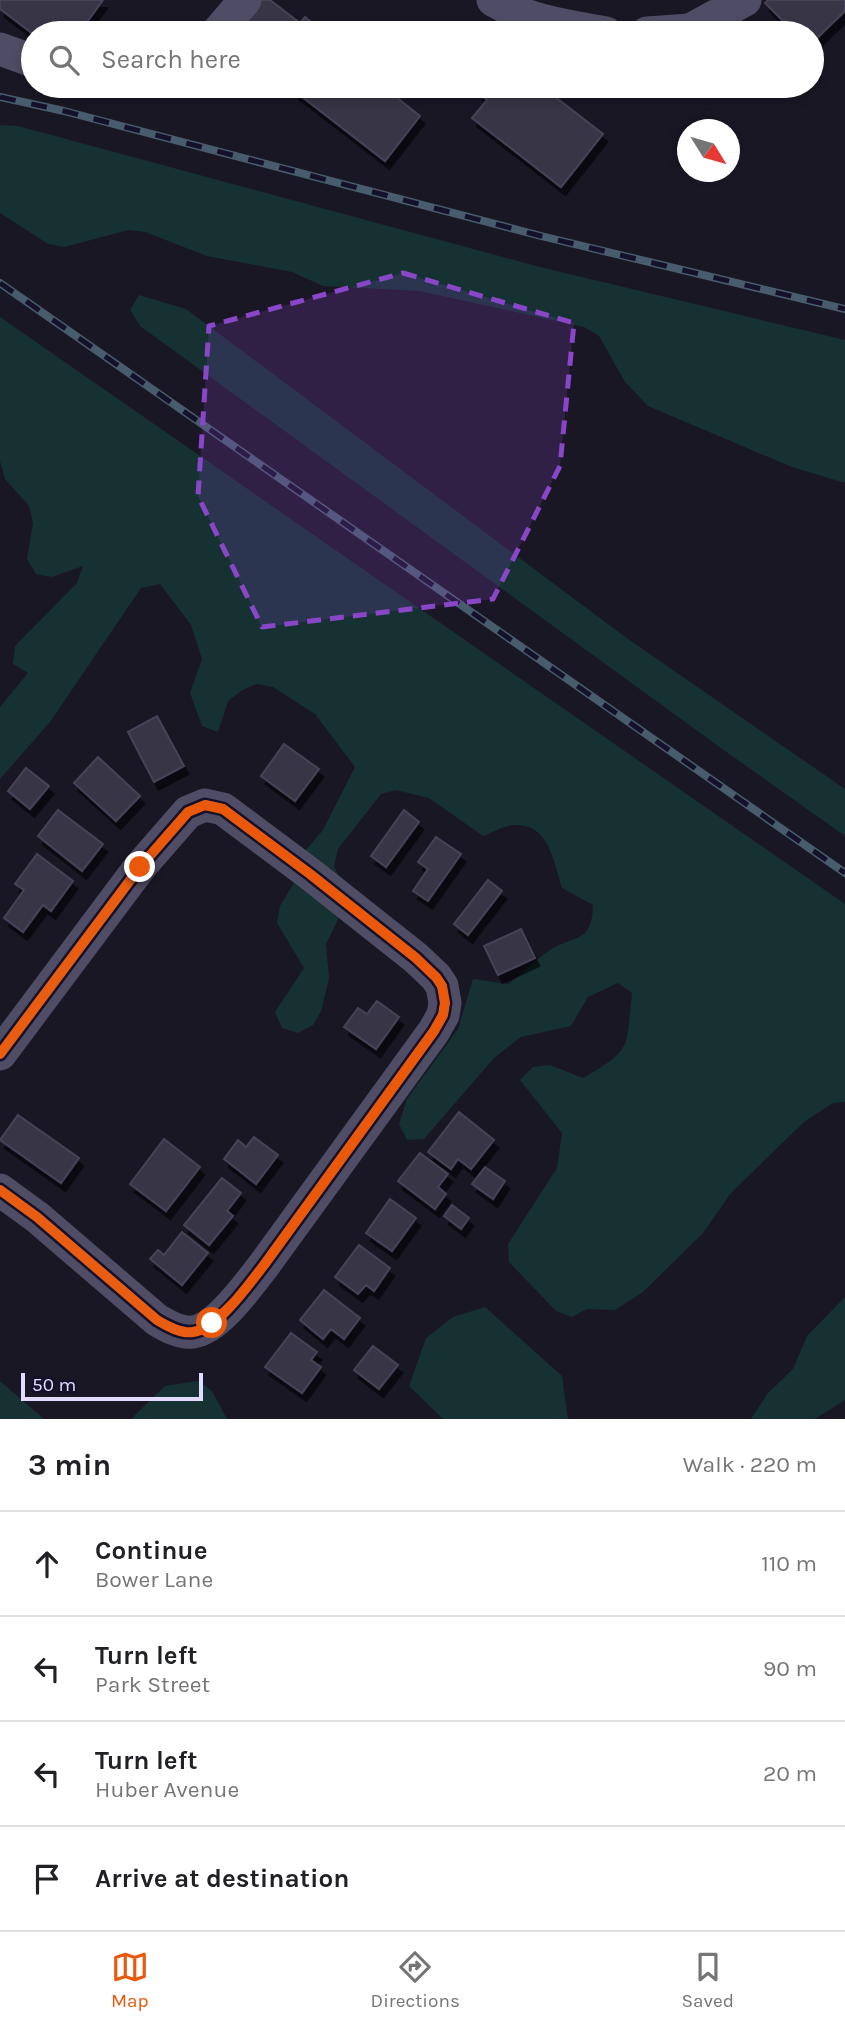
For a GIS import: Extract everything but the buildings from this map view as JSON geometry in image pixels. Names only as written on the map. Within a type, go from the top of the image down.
[{"type":"street","points":[[227,21],[245,0]]},
{"type":"street","points":[[493,0],[514,13],[544,21]]},
{"type":"street","points":[[704,21],[734,2]]},
{"type":"street","points":[[0,49],[21,57]]},
{"type":"street","points":[[0,1054],[140,867],[177,822],[192,809],[205,805],[223,809],[416,958],[442,986],[445,1003],[443,1015],[434,1031],[239,1297],[212,1323],[196,1332],[170,1328],[157,1320],[37,1217],[0,1190]]},
{"type":"highlighted area","points":[[403,273],[574,323],[560,466],[493,599],[262,627],[198,496],[209,326]]},
{"type":"green space","points":[[0,125],[18,126],[540,267],[845,340],[845,483],[792,467],[648,406],[625,382],[599,336],[584,327],[420,291],[323,286],[292,272],[207,256],[145,232],[129,230],[64,247],[48,244],[0,213]]},
{"type":"green space","points":[[139,295],[186,309],[628,639],[845,789],[845,836],[140,326],[130,310]]},
{"type":"green space","points":[[0,317],[845,904],[845,1102],[833,1103],[804,1122],[731,1193],[703,1233],[643,1292],[615,1310],[587,1309],[572,1317],[556,1311],[509,1262],[508,1244],[557,1168],[562,1133],[520,1080],[533,1067],[550,1065],[583,1078],[611,1060],[624,1046],[627,1037],[632,993],[618,983],[588,997],[571,1026],[521,1037],[494,1058],[424,1139],[407,1140],[399,1124],[407,1099],[458,1029],[473,979],[508,984],[547,952],[579,937],[589,927],[593,905],[562,888],[553,857],[543,837],[536,830],[511,825],[483,836],[429,798],[396,790],[381,794],[338,849],[334,866],[349,897],[326,944],[329,978],[321,1011],[313,1025],[298,1033],[282,1028],[275,1012],[304,968],[277,923],[280,906],[298,876],[299,858],[323,830],[355,767],[315,714],[273,687],[256,684],[228,701],[218,732],[202,726],[190,693],[202,659],[191,625],[160,584],[141,588],[50,722],[0,779],[0,707],[28,673],[13,664],[15,646],[77,583],[83,566],[52,577],[36,574],[27,559],[33,523],[29,506],[5,479],[0,461]]},
{"type":"green space","points":[[845,1297],[845,1400],[815,1419],[751,1419],[768,1393],[793,1369],[807,1336]]},
{"type":"green space","points":[[485,1307],[562,1376],[568,1419],[443,1419],[409,1386],[426,1338],[453,1317]]},
{"type":"green space","points":[[0,1381],[44,1419],[0,1419]]},
{"type":"green space","points":[[198,1381],[212,1391],[227,1419],[131,1419],[165,1386]]},
{"type":"railway","points":[[0,97],[64,111],[541,236],[845,309]]},
{"type":"railway","points":[[0,283],[845,873]]},
{"type":"cycle path","points":[[0,1054],[140,867],[188,812],[205,805],[223,809],[416,958],[442,986],[445,1003],[443,1015],[434,1031],[264,1265],[232,1304],[203,1329],[184,1332],[157,1320],[37,1217],[0,1190]]},
{"type":"route","points":[[140,867],[177,822],[192,809],[205,805],[223,809],[416,958],[442,986],[445,1003],[443,1015],[434,1031],[264,1265],[239,1297],[212,1323]]}]
